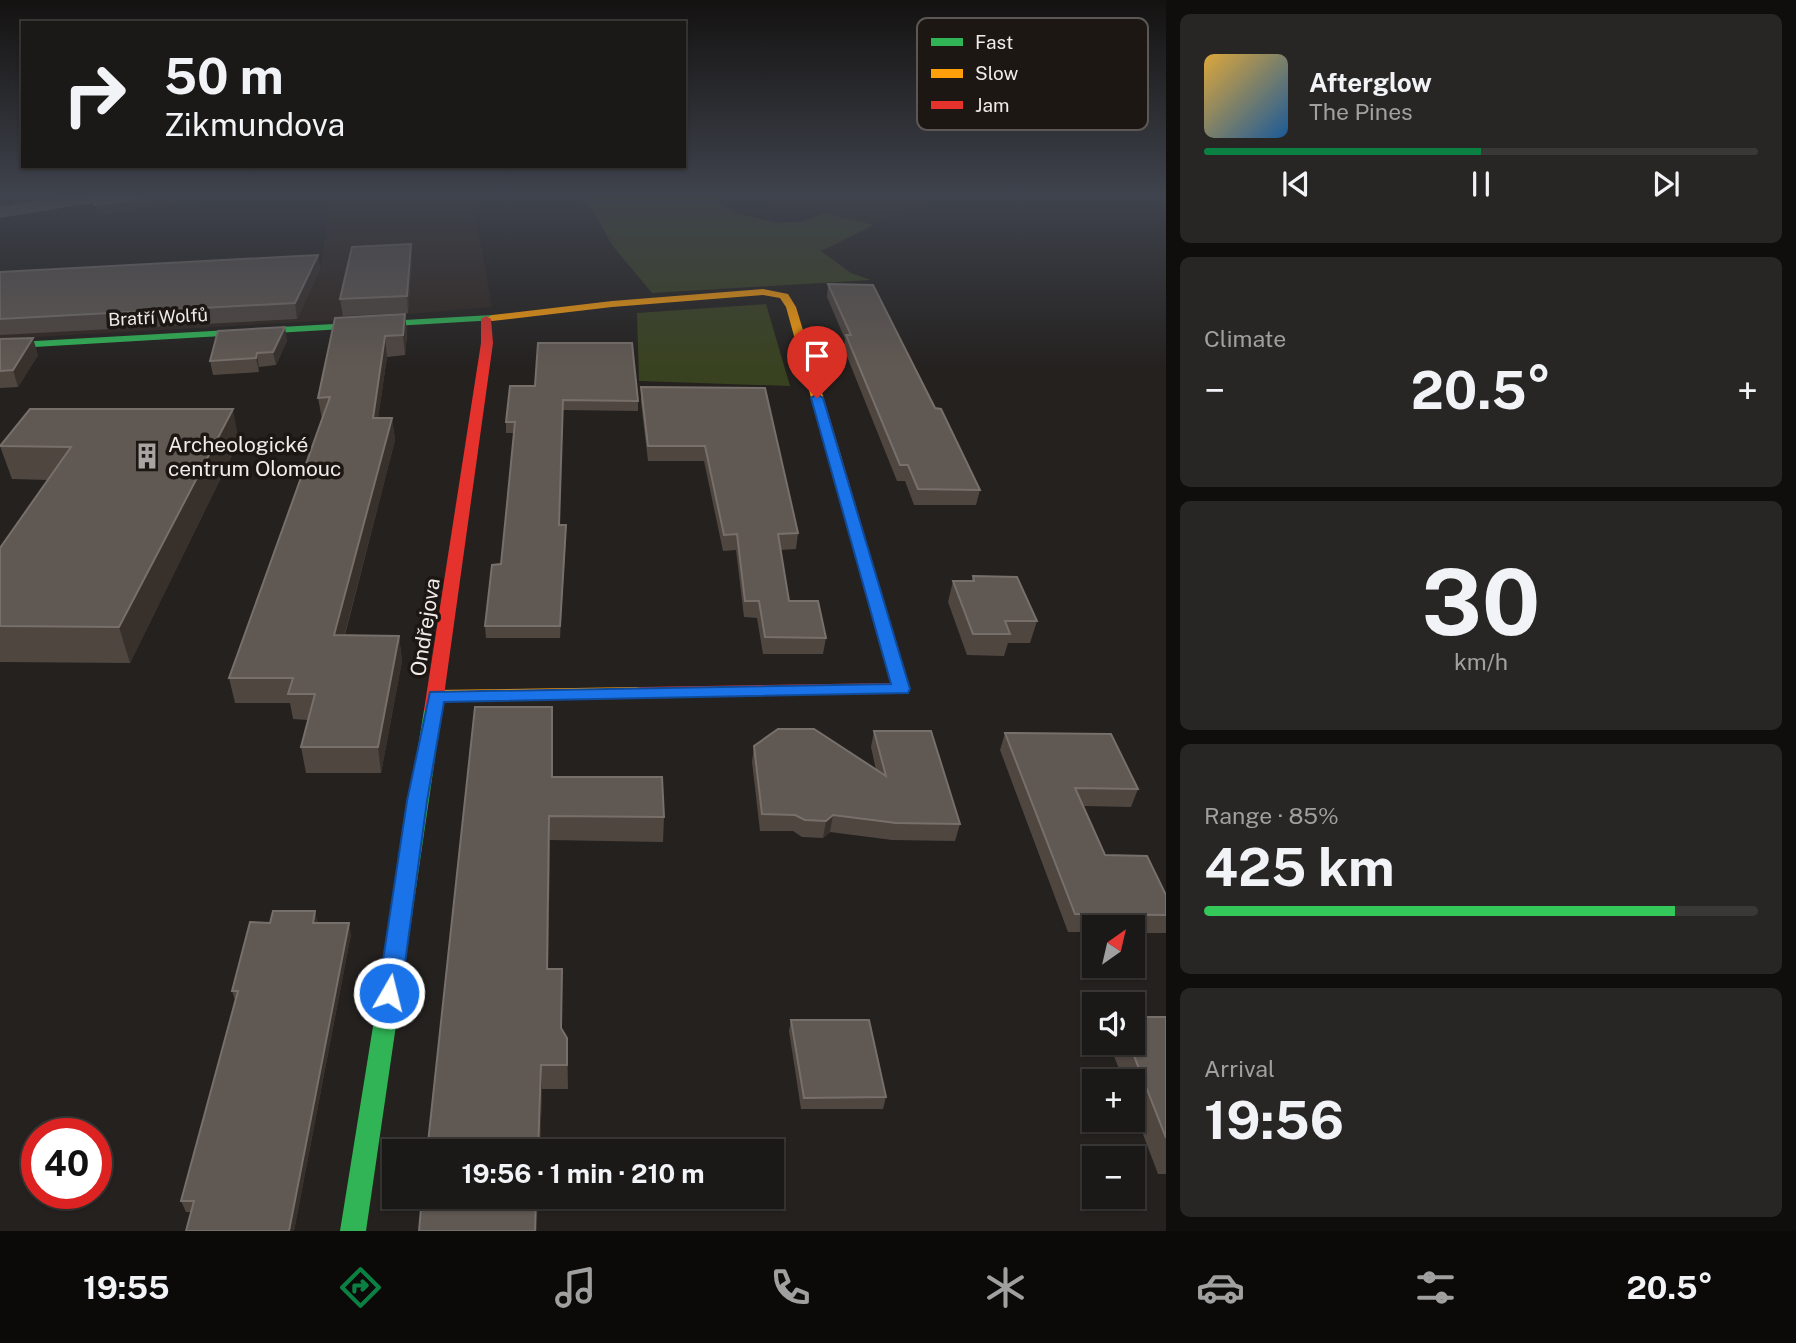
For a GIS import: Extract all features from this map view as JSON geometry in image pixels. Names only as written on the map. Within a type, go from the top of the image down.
[{"type":"street","points":[[436,696],[901,689],[791,307],[784,296],[778,293],[612,304],[486,319]]},
{"type":"street","name":"Bratří Wolfů","points":[[0,345],[486,319]]},
{"type":"street","name":"Ondřejova","points":[[353,1231],[417,801],[436,696],[487,343],[486,319]]},
{"type":"shaded area","points":[[322,253],[482,253],[492,307],[340,320],[0,339],[0,288],[320,270]]},
{"type":"green space","points":[[619,253],[824,253],[851,273],[871,280],[652,293]]},
{"type":"green space","points":[[766,304],[790,386],[639,381],[637,313]]},
{"type":"building","points":[[351,253],[410,253],[407,296],[340,299]]},
{"type":"building","points":[[318,255],[295,303],[0,319],[0,272]]},
{"type":"building","points":[[828,284],[873,285],[935,408],[941,409],[980,490],[918,489],[908,465],[900,465],[846,335],[851,335]]},
{"type":"building","points":[[405,314],[403,335],[385,336],[373,418],[392,418],[334,635],[399,636],[378,747],[301,747],[315,694],[288,694],[293,678],[229,678],[330,397],[318,398],[335,318]]},
{"type":"building","points":[[285,327],[273,352],[257,353],[256,358],[210,361],[218,331]]},
{"type":"building","points":[[33,338],[13,370],[0,371],[0,339]]},
{"type":"building","points":[[538,343],[632,343],[638,401],[563,400],[559,525],[566,525],[560,626],[485,626],[492,565],[501,564],[515,422],[506,422],[510,386],[535,386]]},
{"type":"building","points":[[641,387],[765,388],[798,533],[778,534],[789,601],[818,601],[826,638],[765,637],[759,601],[745,601],[737,534],[724,535],[705,446],[648,446]]},
{"type":"building","points":[[30,409],[233,409],[119,627],[0,626],[0,548],[71,447],[0,446]]},
{"type":"building","points":[[973,576],[1017,577],[1037,621],[1005,621],[1010,634],[973,634],[953,581],[974,581]]},
{"type":"building","points":[[475,707],[552,707],[552,777],[662,777],[664,817],[549,816],[547,969],[562,969],[561,1028],[567,1038],[567,1065],[541,1065],[538,1139],[428,1139]]},
{"type":"building","points":[[778,729],[814,729],[886,776],[874,731],[931,731],[960,824],[896,823],[833,815],[826,821],[805,820],[795,815],[762,814],[754,746]]},
{"type":"building","points":[[1005,733],[1111,734],[1138,789],[1075,788],[1105,855],[1147,856],[1166,895],[1166,915],[1075,914]]},
{"type":"building","points":[[273,911],[315,911],[313,923],[349,923],[289,1231],[186,1231],[194,1201],[181,1201],[238,991],[232,991],[250,922],[270,923]]},
{"type":"building","points":[[1145,1017],[1166,1017],[1166,1138],[1145,1084],[1145,1069],[1139,1069],[1134,1055],[1145,1055]]},
{"type":"building","points":[[791,1020],[869,1020],[886,1097],[804,1098]]},
{"type":"building","points":[[421,1209],[536,1209],[535,1231],[419,1231]]},
{"type":"traffic: fast","points":[[0,346],[492,318]]},
{"type":"traffic: fast","points":[[353,1231],[433,710]]},
{"type":"traffic: slow","points":[[492,318],[612,304],[763,292],[784,296],[791,307],[835,459]]},
{"type":"traffic: slow","points":[[436,696],[640,693]]},
{"type":"traffic: jam","points":[[433,710],[487,343],[486,319]]},
{"type":"traffic: jam","points":[[640,693],[901,689],[835,459]]},
{"type":"place","name":"Archeologické centrum Olomouc","points":[[147,456]]},
{"type":"route","points":[[389,993],[417,801],[436,696],[901,689],[817,398]]}]
